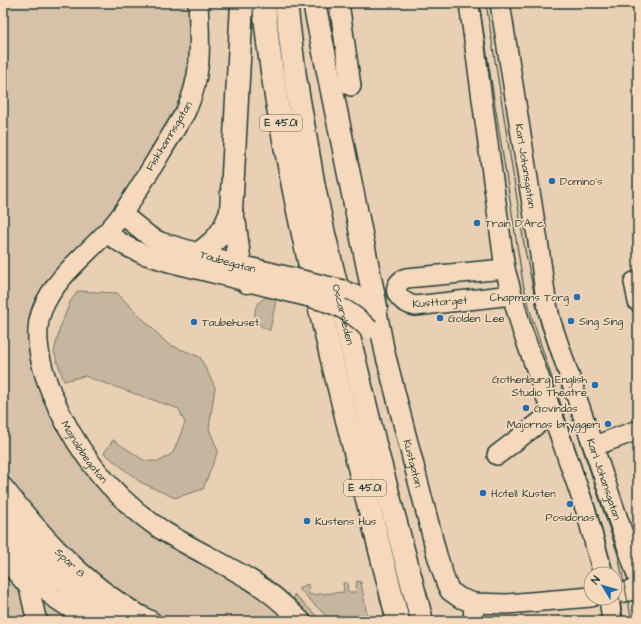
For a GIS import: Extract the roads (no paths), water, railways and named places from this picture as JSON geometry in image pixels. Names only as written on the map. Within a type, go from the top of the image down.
[{"type":"highway","points":[[198,254],[214,243],[226,225],[231,212],[242,3]]},
{"type":"highway","name":"Oscarsleden","points":[[264,3],[277,98],[304,242],[398,621]]},
{"type":"highway","name":"Oscarsleden","points":[[286,3],[295,77],[324,234],[376,448],[422,621]]},
{"type":"highway","points":[[314,3],[370,303]]},
{"type":"highway","points":[[231,212],[235,226],[243,274]]},
{"type":"highway","points":[[343,290],[361,261]]},
{"type":"street","name":"Fiskhamnsgatan","points":[[122,214],[185,113],[192,98],[199,65],[198,3]]},
{"type":"street","points":[[339,3],[350,86]]},
{"type":"street","points":[[469,3],[505,269],[522,330],[586,511],[601,566]]},
{"type":"street","name":"Karl Johansgatan","points":[[500,3],[546,300],[551,322],[638,578]]},
{"type":"street","name":"Majnabbegatan","points":[[122,214],[106,233],[65,275],[56,286],[42,311],[39,324],[38,349],[46,381],[68,428],[82,452],[126,503],[165,532],[269,592],[301,621]]},
{"type":"street","name":"Taubegatan","points":[[122,214],[149,236],[160,242],[198,254],[243,274]]},
{"type":"street","name":"Taubegatan","points":[[106,233],[126,246],[143,254],[168,262],[243,274],[295,286],[343,290],[370,303]]},
{"type":"street","name":"Kusttorget","points":[[505,269],[406,278],[401,280],[397,291],[403,302],[408,305],[415,306],[512,295]]},
{"type":"street","points":[[638,281],[634,282],[638,302]]},
{"type":"street","name":"Taubegatan","points":[[295,286],[321,300],[346,310],[358,318],[369,329],[385,353]]},
{"type":"street","points":[[321,300],[334,297],[343,290]]},
{"type":"street","name":"Kustgatan","points":[[370,303],[385,353],[446,583],[450,591],[460,598],[474,612],[507,604],[583,598]]},
{"type":"street","points":[[497,456],[552,413]]},
{"type":"street","points":[[594,446],[638,430]]},
{"type":"street","name":"Spår 8","points":[[3,487],[22,511],[82,573],[105,593],[151,621]]},
{"type":"street","points":[[3,499],[24,525],[62,565],[98,598],[132,621]]},
{"type":"street","points":[[3,511],[42,558],[65,580],[81,595],[118,621]]},
{"type":"street","points":[[3,522],[56,587],[104,621]]},
{"type":"street","points":[[3,534],[53,597],[90,621]]},
{"type":"street","points":[[3,547],[53,605],[77,621]]},
{"type":"street","points":[[3,557],[29,587],[38,621]]},
{"type":"street","points":[[3,567],[23,590],[30,621]]},
{"type":"street","points":[[623,592],[638,589]]},
{"type":"street","points":[[610,606],[612,621]]},
{"type":"tram line","points":[[479,3],[523,283],[532,318],[600,522],[612,566]]},
{"type":"tram line","points":[[486,3],[525,250],[539,317],[618,555],[632,621]]},
{"type":"tram line","points":[[621,606],[624,621]]},
{"type":"place","name":"Domino's","points":[[552,181]]},
{"type":"place","name":"Train D'Arc","points":[[477,223]]},
{"type":"place","name":"Chapmans Torg","points":[[577,297]]},
{"type":"place","name":"Golden Lee","points":[[440,318]]},
{"type":"place","name":"Sing Sing","points":[[571,321]]},
{"type":"place","name":"Taubehuset","points":[[194,322]]},
{"type":"place","name":"Gothenburg English Studio Theatre","points":[[595,385]]},
{"type":"place","name":"Govindas","points":[[526,408]]},
{"type":"place","name":"Majornas bryggeri","points":[[608,424]]},
{"type":"place","name":"Hotell Kusten","points":[[483,493]]},
{"type":"place","name":"Posidonas","points":[[570,504]]},
{"type":"place","name":"Kustens Hus","points":[[307,521]]}]
